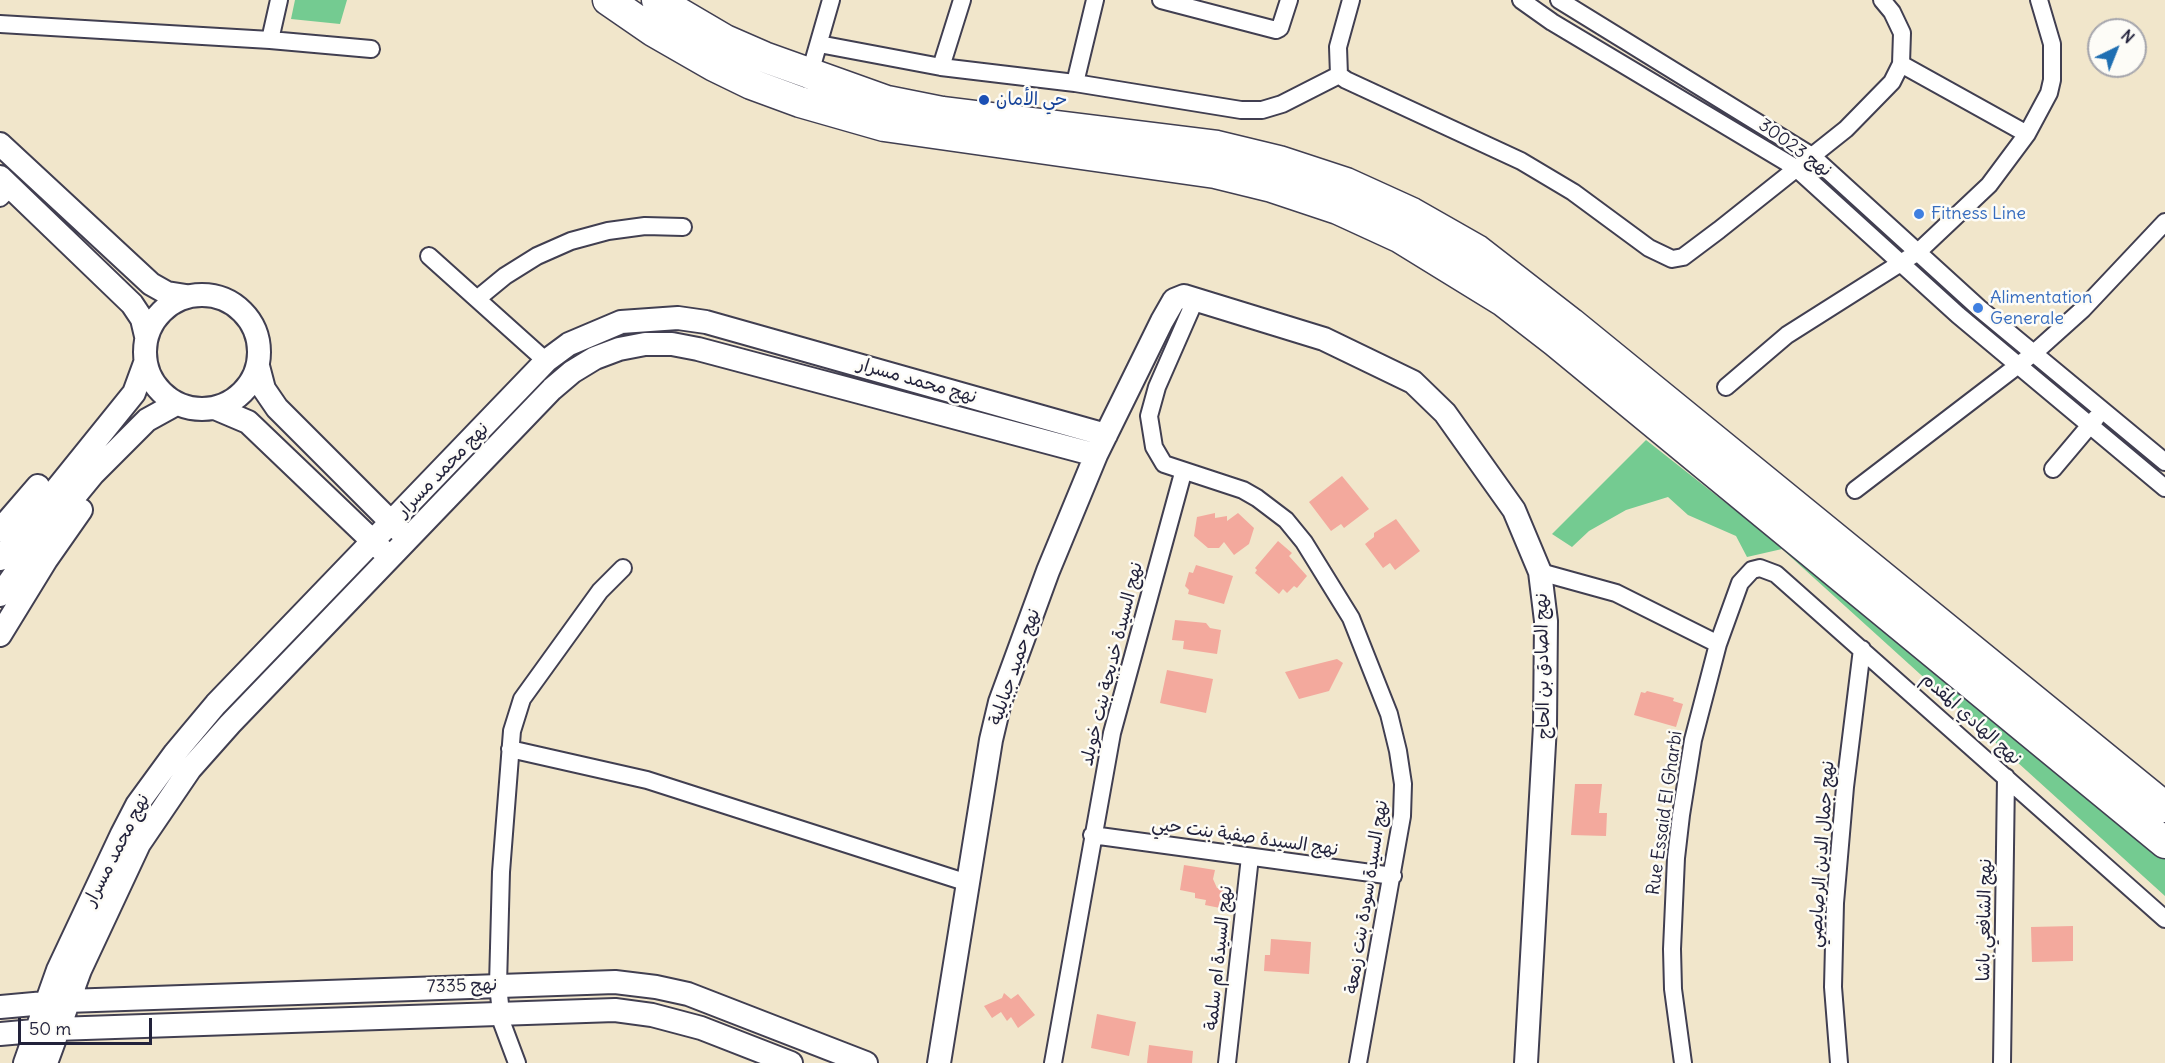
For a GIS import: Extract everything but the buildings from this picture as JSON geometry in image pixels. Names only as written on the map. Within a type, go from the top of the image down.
[{"type":"highway","points":[[608,0],[653,31],[714,66],[751,84],[800,102],[884,126],[1215,173],[1272,187],[1338,209],[1399,237],[1460,273],[1556,342],[2165,843]]},
{"type":"highway","points":[[673,5],[725,40],[886,101],[942,112],[1217,146],[1279,161],[1346,183],[1412,213],[1477,250],[1553,308],[2165,807]]},
{"type":"highway","points":[[2138,784],[2165,801]]},
{"type":"street","points":[[270,40],[279,0]]},
{"type":"street","points":[[800,102],[831,0]]},
{"type":"street","points":[[941,67],[962,0]]},
{"type":"street","points":[[1075,83],[1095,0]]},
{"type":"street","points":[[1161,0],[1276,30],[1280,28],[1289,0]]},
{"type":"street","points":[[1339,75],[1338,47],[1352,0]]},
{"type":"street","name":"نهج 30023","points":[[1521,0],[1552,22],[1796,168],[1901,265],[2017,366],[2165,488]]},
{"type":"street","points":[[1552,22],[1560,0]]},
{"type":"street","name":"نهج 30023","points":[[1560,0],[1812,156],[1917,252],[2165,462]]},
{"type":"street","points":[[1339,75],[1379,97],[1521,161],[1573,192],[1649,248],[1671,259],[1683,256],[1704,241],[1812,156],[1863,114],[1892,82],[1901,63],[1902,33],[1892,12],[1882,0]]},
{"type":"street","points":[[1726,387],[1786,335],[1901,265],[1989,185],[2027,134],[2043,107],[2052,80],[2052,44],[2039,0]]},
{"type":"street","points":[[0,24],[270,40],[371,49]]},
{"type":"street","points":[[819,44],[941,67],[1075,83],[1240,110],[1262,110],[1301,95],[1339,75]]},
{"type":"street","points":[[1901,63],[2027,134]]},
{"type":"street","points":[[0,144],[151,284],[167,293],[186,296],[199,294],[225,299],[246,316],[258,340],[258,366],[264,389],[277,408],[409,540]]},
{"type":"street","points":[[0,595],[67,505],[113,438],[145,363],[146,336],[142,319],[132,304],[4,188]]},
{"type":"street","points":[[1855,490],[2034,353],[2082,309],[2165,222]]},
{"type":"street","points":[[477,299],[537,256],[571,241],[608,231],[636,227],[683,227]]},
{"type":"street","points":[[429,256],[546,361]]},
{"type":"street","points":[[146,336],[157,315],[165,307],[186,296]]},
{"type":"street","points":[[1183,473],[1164,464],[1154,447],[1149,416],[1187,298]]},
{"type":"street","name":"نهج حميد جبايلية","points":[[939,1063],[1000,702],[1048,571],[1101,445],[1149,346],[1187,298]]},
{"type":"street","name":"نهج الصادق بن الحاج","points":[[1187,298],[1324,339],[1413,382],[1445,413],[1485,466],[1514,510],[1540,572],[1545,621],[1545,726],[1526,1063]]},
{"type":"street","name":"نهج محمد مسرار","points":[[26,1063],[67,1001],[156,778],[195,728],[546,361],[578,340],[621,322],[678,318],[706,322],[1101,445]]},
{"type":"street","name":"نهج محمد مسرار","points":[[46,1063],[44,1004],[130,839],[172,794],[210,746],[552,389],[572,372],[595,358],[619,349],[645,344],[672,344],[1101,445]]},
{"type":"street","points":[[145,363],[156,387],[176,404],[201,410],[227,404],[242,393],[253,378],[258,366]]},
{"type":"street","points":[[0,559],[49,496],[113,438],[176,404]]},
{"type":"street","points":[[215,408],[248,422],[391,558]]},
{"type":"street","points":[[2053,469],[2102,411]]},
{"type":"street","points":[[0,530],[63,456],[82,441],[113,438]]},
{"type":"street","points":[[0,635],[46,560],[104,479],[113,438]]},
{"type":"street","name":"نهج السيدة خديجة بنت خويلد","points":[[1053,1063],[1092,835],[1125,678],[1183,473]]},
{"type":"street","name":"نهج السيدة سودة بنت زمعة","points":[[1183,473],[1243,490],[1271,507],[1304,542],[1351,618],[1389,714],[1403,784],[1402,816],[1359,1063]]},
{"type":"street","points":[[517,1063],[507,1041],[498,984],[501,872],[510,749],[515,720],[522,699],[600,591],[624,568]]},
{"type":"street","name":"نهج الهادي المقدم","points":[[1744,576],[1760,568],[1769,570],[1862,649],[2165,919]]},
{"type":"street","points":[[1540,572],[1616,592],[1718,644]]},
{"type":"street","name":"Rue Essaid El Gharbi","points":[[1683,1063],[1673,989],[1672,909],[1676,858],[1693,740],[1718,644],[1744,576]]},
{"type":"street","name":"نهج جمال الدين الرصايصي","points":[[1839,1063],[1833,987],[1836,903],[1845,787],[1862,649]]},
{"type":"street","points":[[510,749],[647,780],[968,883]]},
{"type":"street","name":"نهج الشافعي باشا","points":[[2002,1063],[2006,777]]},
{"type":"street","name":"نهج السيدة صفية بنت حيي","points":[[1092,835],[1393,876]]},
{"type":"street","name":"نهج السيدة ام سلمة","points":[[1227,1063],[1250,857]]},
{"type":"street","name":"نهج 7335","points":[[0,1007],[67,1001],[498,984],[615,982],[656,987],[724,1006],[866,1063]]},
{"type":"street","name":"نهج 7335","points":[[0,1034],[46,1030],[615,1010],[652,1015],[701,1028],[787,1062]]},
{"type":"green space","points":[[295,0],[347,0],[340,24],[291,19]]},
{"type":"green space","points":[[1646,440],[1984,706],[2165,855],[2165,896],[1782,549],[1747,557],[1736,536],[1688,515],[1668,497],[1626,510],[1589,531],[1572,547],[1552,534]]},
{"type":"place","name":"حي الأمان","points":[[984,100]]},
{"type":"place","name":"Fitness Line","points":[[1919,214]]},
{"type":"place","name":"Alimentation Generale","points":[[1978,308]]}]
